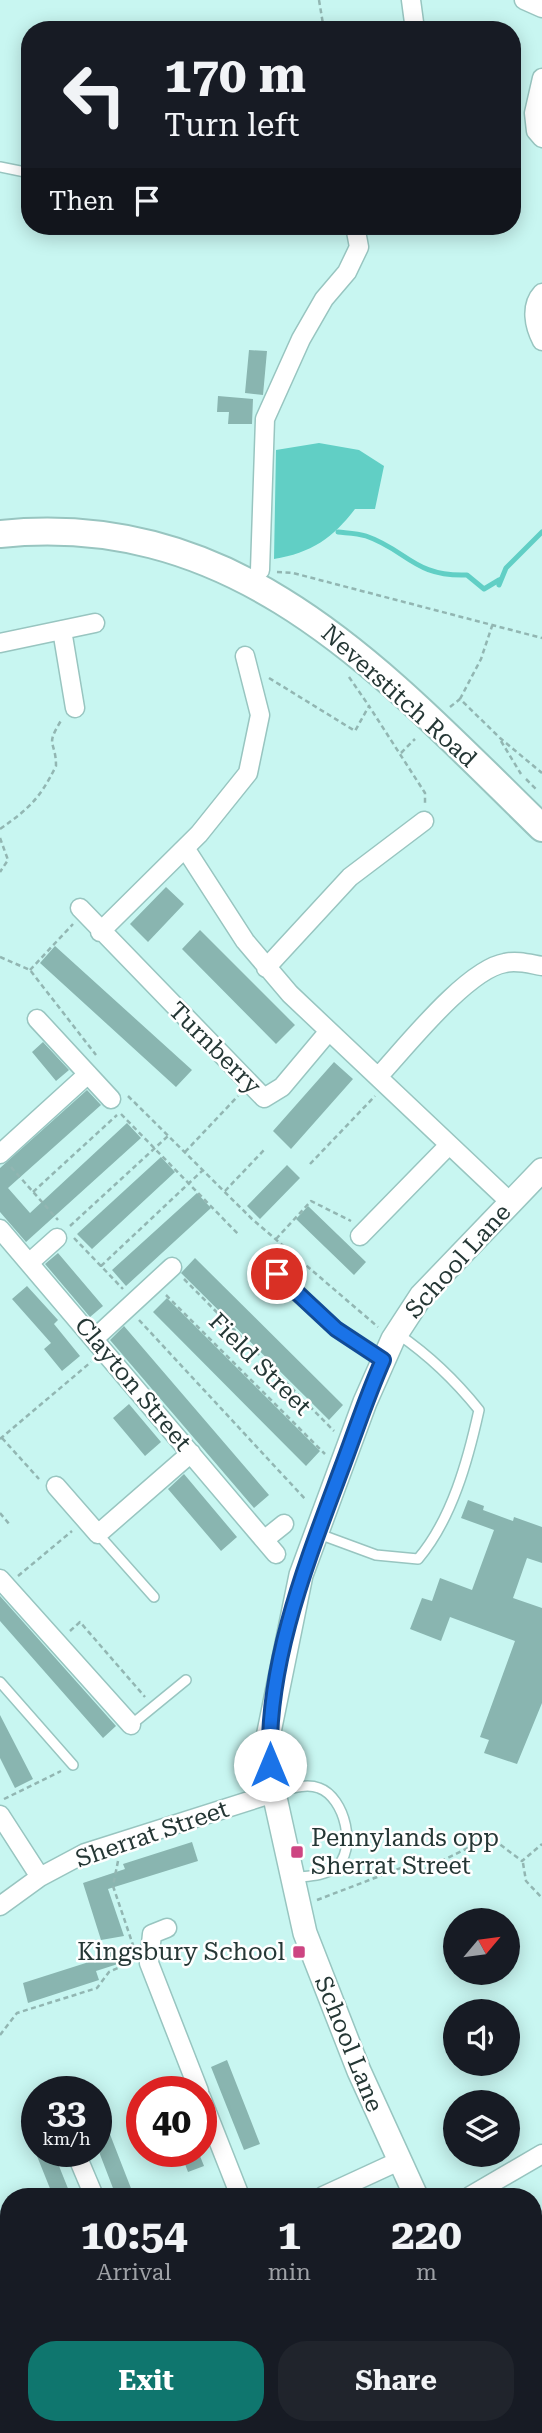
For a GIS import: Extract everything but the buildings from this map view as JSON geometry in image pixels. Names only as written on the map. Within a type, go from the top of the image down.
[{"type":"main road","name":"Neverstitch Road","points":[[0,534],[66,532],[140,541],[209,563],[269,592],[337,637],[373,666],[542,828]]},
{"type":"street","points":[[411,0],[414,21]]},
{"type":"street","points":[[524,0],[542,8]]},
{"type":"street","points":[[542,79],[534,113],[536,131],[542,138]]},
{"type":"street","points":[[260,570],[265,419],[301,339],[324,299],[346,272],[359,247],[357,235]]},
{"type":"street","points":[[542,293],[534,307],[537,330],[542,341]]},
{"type":"street","points":[[0,643],[95,623]]},
{"type":"street","points":[[62,630],[73,710]]},
{"type":"street","points":[[100,932],[185,848],[248,774],[260,715],[247,661]]},
{"type":"street","points":[[266,968],[350,877],[424,821]]},
{"type":"street","points":[[185,848],[245,941],[266,968],[510,1202]]},
{"type":"street","name":"Turnberry","points":[[80,908],[100,932],[264,1098],[282,1087],[329,1031]]},
{"type":"street","points":[[382,1081],[470,981],[502,963],[518,962],[542,966]]},
{"type":"street","points":[[37,1019],[96,1069],[119,1103]]},
{"type":"street","points":[[0,1154],[96,1069]]},
{"type":"street","points":[[362,1234],[449,1145]]},
{"type":"street","name":"School Lane","points":[[412,2188],[325,1989],[298,1908],[274,1793],[268,1737],[296,1591],[349,1447],[391,1344],[421,1296],[510,1202],[540,1175]]},
{"type":"street","name":"Clayton Street","points":[[0,1229],[270,1547],[284,1524]]},
{"type":"street","points":[[29,1263],[57,1238]]},
{"type":"street","points":[[99,1345],[128,1307],[172,1267]]},
{"type":"street","points":[[56,1486],[98,1534],[191,1453]]},
{"type":"street","points":[[3,1582],[131,1725]]},
{"type":"street","name":"Sherrat Street","points":[[0,1906],[40,1877],[85,1853],[274,1793]]},
{"type":"street","points":[[0,1815],[40,1877]]},
{"type":"street","points":[[167,1928],[152,1934],[144,1961],[193,2076]]},
{"type":"street","points":[[217,2138],[237,2188]]},
{"type":"street","points":[[484,2188],[542,2154]]},
{"type":"street","points":[[340,2188],[399,2161]]},
{"type":"street","points":[[82,2167],[91,2188]]},
{"type":"lane","points":[[0,167],[21,171]]},
{"type":"lane","points":[[277,1274],[336,1329],[391,1344],[449,1374],[479,1410],[471,1446],[455,1490],[432,1543],[418,1559],[376,1555],[320,1526]]},
{"type":"lane","points":[[98,1534],[154,1597]]},
{"type":"lane","points":[[131,1725],[186,1680]]},
{"type":"lane","points":[[0,1682],[73,1765]]},
{"type":"lane","points":[[274,1793],[319,1787],[330,1794],[346,1827],[341,1863],[322,1874],[291,1878]]},
{"type":"path","points":[[320,0],[323,21]]},
{"type":"path","points":[[260,570],[293,573],[542,638]]},
{"type":"path","points":[[444,712],[460,699],[481,659],[492,626]]},
{"type":"path","points":[[247,661],[355,731],[369,706]]},
{"type":"path","points":[[345,671],[425,793],[424,821]]},
{"type":"path","points":[[460,699],[499,738],[542,773]]},
{"type":"path","points":[[0,828],[25,811],[42,794],[56,766],[50,744],[51,736],[73,710]]},
{"type":"path","points":[[499,738],[520,774],[536,789]]},
{"type":"path","points":[[401,753],[415,739]]},
{"type":"path","points":[[0,838],[9,860],[0,872]]},
{"type":"path","points":[[30,971],[71,929],[80,908]]},
{"type":"path","points":[[0,957],[30,971],[96,1069]]},
{"type":"path","points":[[310,1164],[382,1081]]},
{"type":"path","points":[[185,1152],[250,1084]]},
{"type":"path","points":[[119,1103],[168,1136],[391,1344]]},
{"type":"path","points":[[119,1103],[155,1148],[239,1236]]},
{"type":"path","points":[[33,1192],[119,1103]]},
{"type":"path","points":[[57,1238],[168,1136]]},
{"type":"path","points":[[225,1192],[264,1150]]},
{"type":"path","points":[[101,1266],[203,1170]]},
{"type":"path","points":[[276,1239],[311,1201],[345,1216],[362,1234]]},
{"type":"path","name":"Field Street","points":[[172,1267],[349,1447]]},
{"type":"path","name":"Field Street","points":[[154,1283],[341,1470]]},
{"type":"path","points":[[128,1307],[320,1526]]},
{"type":"path","points":[[56,1486],[43,1484],[1,1438],[99,1345]]},
{"type":"path","points":[[0,1513],[10,1525]]},
{"type":"path","points":[[3,1582],[85,1520]]},
{"type":"path","points":[[57,1642],[80,1622],[153,1707]]},
{"type":"path","points":[[0,1801],[73,1765]]},
{"type":"path","points":[[298,1908],[406,1867],[415,1874],[490,1837],[522,1861],[526,1881],[542,1898]]},
{"type":"path","points":[[0,2035],[17,2013],[97,1988],[109,1972],[144,1961],[113,1886],[119,1863],[113,1844]]},
{"type":"path","points":[[522,1861],[542,1844]]},
{"type":"water","points":[[319,443],[359,450],[384,466],[375,509],[355,509],[320,543],[299,553],[274,559],[276,450]]},
{"type":"waterway","points":[[338,532],[366,536],[435,572],[467,575],[484,589],[499,580]]},
{"type":"waterway","points":[[499,585],[506,568],[542,532]]},
{"type":"place","name":"Pennylands opp Sherrat Street","points":[[297,1852]]},
{"type":"place","name":"Kingsbury School","points":[[299,1952]]},
{"type":"route","points":[[270,1765],[268,1737],[272,1709],[296,1591],[383,1360],[336,1329],[277,1274]]}]
